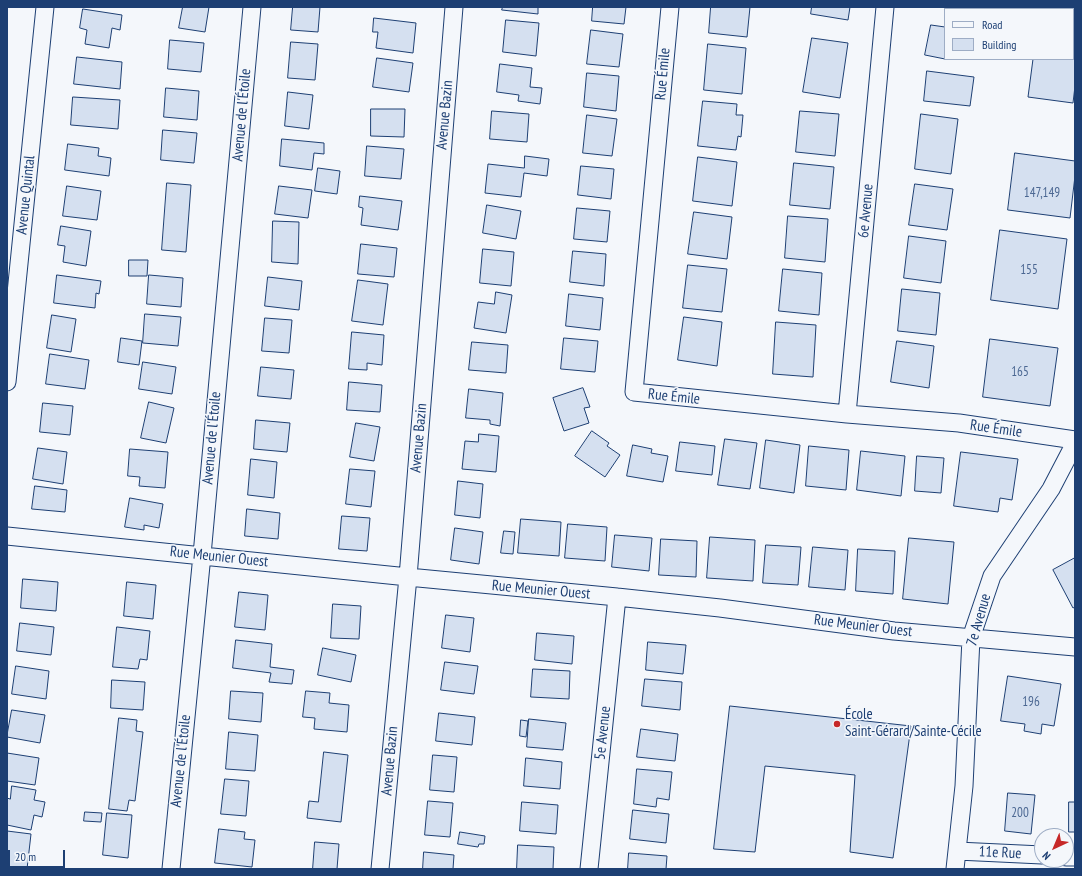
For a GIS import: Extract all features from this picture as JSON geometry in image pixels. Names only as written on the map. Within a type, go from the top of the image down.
[{"type":"street","name":"Avenue Quintal","points":[[7,382],[45,7]]},
{"type":"street","name":"Avenue de l'Étoile","points":[[171,869],[202,555],[252,7]]},
{"type":"street","name":"Avenue Bazin","points":[[380,869],[408,577],[454,7]]},
{"type":"street","name":"Rue Émile","points":[[670,7],[634,392],[847,414],[959,423],[1075,440]]},
{"type":"street","name":"6e Avenue","points":[[847,414],[885,7]]},
{"type":"street","name":"7e Avenue","points":[[955,869],[964,786],[971,638],[992,576],[1051,489],[1075,444]]},
{"type":"street","name":"Rue Meunier Ouest","points":[[7,536],[720,608],[894,631],[1075,647]]},
{"type":"street","name":"5e Avenue","points":[[589,869],[617,597]]},
{"type":"street","name":"11e Rue","points":[[957,851],[1034,855]]},
{"type":"building","points":[[183,7],[209,7],[205,32],[179,28]]},
{"type":"building","points":[[293,7],[320,7],[318,32],[291,30]]},
{"type":"building","points":[[503,7],[538,7],[538,14],[502,10]]},
{"type":"building","points":[[593,7],[626,7],[624,24],[592,21]]},
{"type":"building","points":[[711,7],[750,7],[747,37],[709,33]]},
{"type":"building","points":[[812,7],[850,7],[848,20],[811,14]]},
{"type":"building","points":[[981,7],[1003,7],[1003,8]]},
{"type":"building","points":[[1037,7],[1065,7],[1064,8]]},
{"type":"building","points":[[83,9],[122,15],[120,30],[112,28],[109,48],[85,44],[87,30],[80,28]]},
{"type":"building","points":[[374,18],[416,23],[413,53],[376,48],[378,32],[373,32]]},
{"type":"building","points":[[506,20],[539,23],[536,56],[503,52]]},
{"type":"building","points":[[931,25],[944,27],[944,59],[925,55]]},
{"type":"building","points":[[591,30],[623,34],[619,67],[587,64]]},
{"type":"building","points":[[812,38],[848,43],[840,98],[803,92]]},
{"type":"building","points":[[170,40],[204,43],[201,72],[168,69]]},
{"type":"building","points":[[291,42],[318,44],[315,80],[288,78]]},
{"type":"building","points":[[708,44],[746,48],[742,94],[704,90]]},
{"type":"building","points":[[1075,46],[1075,86],[1073,103],[1028,97],[1033,60],[1074,60]]},
{"type":"building","points":[[77,57],[122,62],[120,89],[74,84]]},
{"type":"building","points":[[377,58],[413,63],[409,92],[373,87]]},
{"type":"building","points":[[500,64],[532,68],[530,87],[542,88],[540,104],[518,101],[519,95],[497,92]]},
{"type":"building","points":[[927,71],[974,77],[970,106],[924,101]]},
{"type":"building","points":[[587,73],[619,76],[616,111],[584,107]]},
{"type":"building","points":[[166,88],[199,91],[197,120],[164,117]]},
{"type":"building","points":[[288,92],[313,95],[309,129],[285,126]]},
{"type":"building","points":[[73,97],[120,100],[118,129],[71,125]]},
{"type":"building","points":[[703,101],[737,104],[736,115],[743,115],[741,137],[738,136],[736,150],[698,146]]},
{"type":"building","points":[[371,109],[405,109],[404,137],[371,136]]},
{"type":"building","points":[[492,111],[529,114],[527,142],[490,139]]},
{"type":"building","points":[[800,111],[839,114],[835,156],[796,152]]},
{"type":"building","points":[[921,114],[958,119],[951,174],[915,169]]},
{"type":"building","points":[[587,115],[617,119],[612,156],[583,153]]},
{"type":"building","points":[[163,130],[197,133],[194,163],[161,160]]},
{"type":"building","points":[[282,139],[324,143],[324,154],[314,153],[312,170],[280,166]]},
{"type":"building","points":[[68,144],[99,148],[98,156],[111,158],[109,176],[65,170]]},
{"type":"building","points":[[367,146],[404,149],[401,179],[365,176]]},
{"type":"building","points":[[1015,153],[1075,161],[1075,176],[1070,218],[1008,210]]},
{"type":"building","points":[[525,156],[549,159],[547,176],[524,173],[521,197],[485,193],[488,164],[524,168]]},
{"type":"building","points":[[698,157],[737,162],[732,206],[693,201]]},
{"type":"building","points":[[794,163],[834,167],[830,209],[790,205]]},
{"type":"building","points":[[581,166],[614,169],[611,199],[578,195]]},
{"type":"building","points":[[318,168],[340,171],[337,194],[315,191]]},
{"type":"building","points":[[167,183],[191,185],[186,252],[162,250]]},
{"type":"building","points":[[915,184],[953,189],[947,230],[909,225]]},
{"type":"building","points":[[67,186],[101,191],[97,220],[63,216]]},
{"type":"building","points":[[279,186],[312,190],[308,218],[275,214]]},
{"type":"building","points":[[360,196],[402,201],[398,230],[361,225],[363,208],[359,207]]},
{"type":"building","points":[[487,205],[521,211],[516,239],[483,233]]},
{"type":"building","points":[[577,208],[610,211],[607,242],[574,239]]},
{"type":"building","points":[[694,212],[732,217],[727,259],[688,254]]},
{"type":"building","points":[[788,216],[828,219],[825,262],[785,258]]},
{"type":"building","points":[[273,221],[299,222],[298,264],[272,262]]},
{"type":"building","points":[[61,226],[91,231],[86,266],[63,262],[65,246],[58,245]]},
{"type":"building","points":[[1000,230],[1067,239],[1058,309],[991,300]]},
{"type":"building","points":[[909,236],[946,241],[941,283],[904,278]]},
{"type":"building","points":[[361,244],[397,248],[394,277],[358,274]]},
{"type":"building","points":[[483,249],[514,252],[511,286],[480,283]]},
{"type":"building","points":[[573,251],[606,254],[604,286],[570,282]]},
{"type":"building","points":[[129,260],[148,260],[147,276],[129,276]]},
{"type":"building","points":[[688,265],[727,269],[722,312],[683,308]]},
{"type":"building","points":[[783,269],[822,273],[819,315],[779,311]]},
{"type":"building","points":[[57,275],[101,281],[99,294],[96,293],[95,308],[54,303]]},
{"type":"building","points":[[149,275],[183,278],[181,307],[147,304]]},
{"type":"building","points":[[268,277],[302,281],[299,310],[265,306]]},
{"type":"building","points":[[358,280],[388,284],[383,325],[352,321]]},
{"type":"building","points":[[902,289],[940,293],[936,335],[898,331]]},
{"type":"building","points":[[496,292],[512,295],[506,333],[474,328],[478,302],[494,304]]},
{"type":"building","points":[[569,294],[603,298],[600,330],[566,326]]},
{"type":"building","points":[[145,314],[181,317],[178,346],[143,343]]},
{"type":"building","points":[[52,315],[76,319],[71,352],[47,348]]},
{"type":"building","points":[[684,317],[722,322],[717,366],[678,360]]},
{"type":"building","points":[[265,318],[292,320],[289,353],[262,351]]},
{"type":"building","points":[[776,322],[816,325],[813,377],[773,374]]},
{"type":"building","points":[[352,332],[384,335],[382,365],[367,363],[367,370],[349,369]]},
{"type":"building","points":[[121,338],[142,341],[139,365],[118,362]]},
{"type":"building","points":[[564,338],[598,341],[595,372],[561,369]]},
{"type":"building","points":[[990,339],[1058,348],[1050,406],[983,397]]},
{"type":"building","points":[[897,341],[934,346],[929,388],[891,382]]},
{"type":"building","points":[[472,342],[508,345],[506,373],[469,370]]},
{"type":"building","points":[[50,354],[89,360],[85,389],[46,384]]},
{"type":"building","points":[[143,362],[176,367],[172,394],[139,389]]},
{"type":"building","points":[[261,367],[294,370],[291,399],[258,396]]},
{"type":"building","points":[[349,382],[382,385],[380,412],[347,410]]},
{"type":"building","points":[[583,388],[590,407],[584,408],[589,423],[564,431],[553,398]]},
{"type":"building","points":[[469,389],[503,393],[500,426],[490,424],[490,420],[466,418]]},
{"type":"building","points":[[149,402],[174,408],[166,443],[141,438]]},
{"type":"building","points":[[43,403],[73,406],[70,435],[40,432]]},
{"type":"building","points":[[256,420],[290,423],[287,452],[254,449]]},
{"type":"building","points":[[356,423],[380,427],[374,461],[350,457]]},
{"type":"building","points":[[592,431],[609,443],[607,446],[620,455],[605,477],[575,456]]},
{"type":"building","points":[[479,434],[499,436],[496,472],[462,469],[465,441],[478,442]]},
{"type":"building","points":[[725,439],[757,443],[750,489],[718,485]]},
{"type":"building","points":[[766,440],[800,445],[794,493],[760,488]]},
{"type":"building","points":[[680,442],[715,446],[712,475],[676,471]]},
{"type":"building","points":[[633,445],[652,449],[651,453],[668,456],[663,482],[627,476]]},
{"type":"building","points":[[809,446],[849,450],[846,490],[806,486]]},
{"type":"building","points":[[38,448],[67,452],[63,484],[33,479]]},
{"type":"building","points":[[130,449],[168,452],[165,488],[139,486],[140,477],[128,476]]},
{"type":"building","points":[[861,451],[905,456],[901,496],[857,490]]},
{"type":"building","points":[[961,452],[1018,459],[1012,500],[1000,498],[998,512],[954,506]]},
{"type":"building","points":[[917,456],[944,458],[941,493],[915,491]]},
{"type":"building","points":[[251,459],[277,462],[274,498],[248,495]]},
{"type":"building","points":[[350,469],[375,471],[371,507],[346,504]]},
{"type":"building","points":[[458,481],[483,484],[480,518],[455,515]]},
{"type":"building","points":[[35,486],[67,490],[65,512],[32,509]]},
{"type":"building","points":[[130,498],[163,504],[159,528],[144,525],[144,530],[125,527]]},
{"type":"building","points":[[247,509],[280,513],[278,539],[245,536]]},
{"type":"building","points":[[342,516],[370,518],[367,551],[339,549]]},
{"type":"building","points":[[521,519],[561,522],[559,556],[518,553]]},
{"type":"building","points":[[568,524],[607,527],[605,561],[565,558]]},
{"type":"building","points":[[455,528],[483,532],[479,564],[451,560]]},
{"type":"building","points":[[504,531],[515,532],[513,554],[501,553]]},
{"type":"building","points":[[615,535],[652,538],[649,571],[612,567]]},
{"type":"building","points":[[710,537],[755,540],[753,581],[707,578]]},
{"type":"building","points":[[909,538],[954,542],[948,604],[903,599]]},
{"type":"building","points":[[661,539],[697,541],[696,577],[659,575]]},
{"type":"building","points":[[766,545],[801,547],[798,585],[763,583]]},
{"type":"building","points":[[813,547],[848,550],[845,590],[809,587]]},
{"type":"building","points":[[858,549],[895,551],[893,594],[856,591]]},
{"type":"building","points":[[1075,558],[1075,607],[1073,608],[1053,570]]},
{"type":"building","points":[[23,579],[58,582],[56,611],[21,608]]},
{"type":"building","points":[[127,582],[156,585],[153,619],[124,616]]},
{"type":"building","points":[[239,592],[268,595],[265,630],[235,627]]},
{"type":"building","points":[[333,604],[361,606],[359,639],[331,638]]},
{"type":"building","points":[[446,615],[474,618],[470,652],[442,648]]},
{"type":"building","points":[[20,623],[54,627],[51,655],[17,651]]},
{"type":"building","points":[[117,627],[150,631],[147,660],[140,659],[138,669],[113,667]]},
{"type":"building","points":[[537,633],[574,636],[572,664],[535,660]]},
{"type":"building","points":[[236,640],[272,644],[270,667],[294,670],[292,684],[269,682],[271,673],[233,668]]},
{"type":"building","points":[[648,642],[686,645],[683,674],[646,670]]},
{"type":"building","points":[[323,648],[356,655],[351,682],[318,675]]},
{"type":"building","points":[[445,662],[478,666],[474,694],[441,690]]},
{"type":"building","points":[[16,666],[49,671],[46,699],[12,694]]},
{"type":"building","points":[[533,669],[570,671],[569,699],[531,697]]},
{"type":"building","points":[[1008,676],[1061,684],[1054,726],[1042,724],[1041,734],[1024,731],[1025,724],[1001,721]]},
{"type":"building","points":[[645,679],[682,682],[680,710],[642,706]]},
{"type":"building","points":[[112,680],[145,682],[143,710],[111,708]]},
{"type":"building","points":[[231,691],[263,693],[261,722],[229,719]]},
{"type":"building","points":[[306,691],[330,693],[329,703],[349,705],[347,732],[314,729],[315,718],[303,717]]},
{"type":"building","points":[[730,706],[911,726],[893,858],[850,852],[855,775],[765,766],[755,852],[714,849]]},
{"type":"building","points":[[12,710],[45,715],[40,743],[7,737]]},
{"type":"building","points":[[439,713],[475,717],[472,745],[436,741]]},
{"type":"building","points":[[119,718],[137,720],[136,731],[143,732],[135,801],[129,800],[127,811],[109,809]]},
{"type":"building","points":[[529,719],[566,723],[563,750],[527,747]]},
{"type":"building","points":[[521,720],[528,721],[526,737],[520,736]]},
{"type":"building","points":[[641,729],[678,734],[675,761],[637,757]]},
{"type":"building","points":[[229,732],[258,735],[255,771],[226,769]]},
{"type":"building","points":[[324,752],[348,755],[341,822],[307,818],[309,801],[318,802]]},
{"type":"building","points":[[7,753],[39,758],[35,785],[7,781]]},
{"type":"building","points":[[433,755],[457,757],[454,792],[430,790]]},
{"type":"building","points":[[526,758],[562,762],[560,789],[524,786]]},
{"type":"building","points":[[637,769],[672,772],[669,800],[657,798],[656,807],[634,804]]},
{"type":"building","points":[[225,779],[249,781],[246,816],[221,814]]},
{"type":"building","points":[[12,786],[36,790],[34,800],[45,802],[42,817],[34,815],[31,830],[7,825],[7,798],[10,799]]},
{"type":"building","points":[[1008,793],[1035,795],[1031,834],[1005,831]]},
{"type":"building","points":[[428,801],[453,803],[450,837],[425,835]]},
{"type":"building","points":[[522,802],[558,805],[556,834],[520,831]]},
{"type":"building","points":[[1069,802],[1075,802],[1075,832],[1074,828],[1069,828]]},
{"type":"building","points":[[633,810],[669,814],[666,843],[630,839]]},
{"type":"building","points":[[85,812],[102,813],[101,822],[84,821]]},
{"type":"building","points":[[107,813],[132,815],[128,858],[103,855]]},
{"type":"building","points":[[219,829],[245,832],[244,839],[255,840],[252,867],[215,863]]},
{"type":"building","points":[[7,831],[31,834],[27,869],[7,869]]},
{"type":"building","points":[[460,832],[485,836],[484,844],[479,844],[478,847],[458,844]]},
{"type":"building","points":[[315,842],[339,844],[337,869],[313,869]]},
{"type":"building","points":[[518,845],[554,847],[553,869],[517,869]]},
{"type":"building","points":[[424,852],[454,855],[453,869],[423,869]]},
{"type":"building","points":[[629,853],[667,856],[666,869],[628,869]]},
{"type":"place","name":"École Saint-Gérard/Sainte-Cécile","points":[[837,724]]}]
